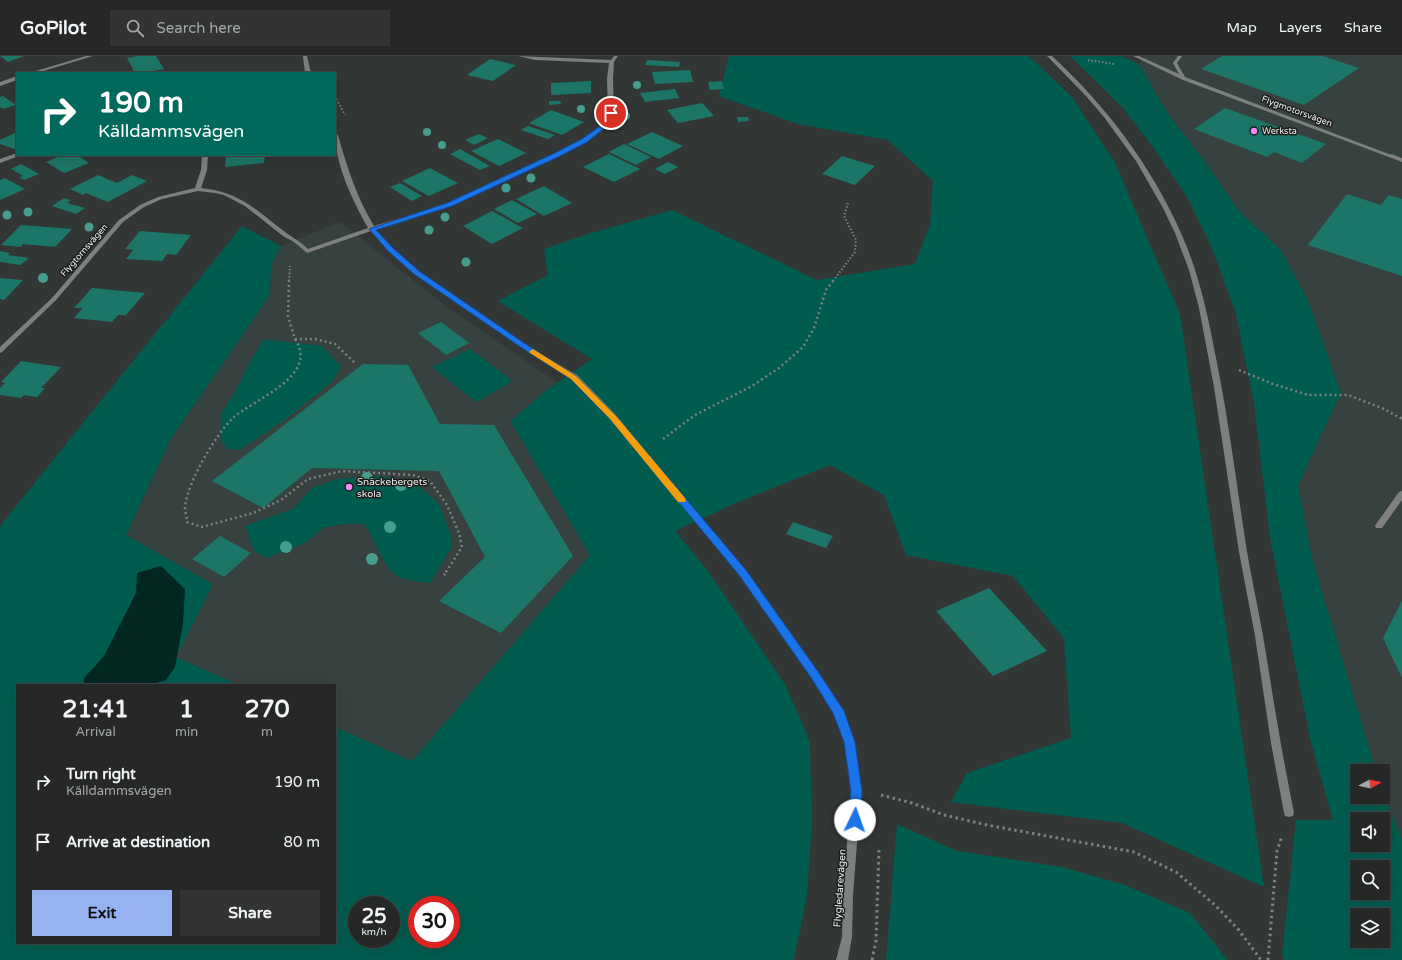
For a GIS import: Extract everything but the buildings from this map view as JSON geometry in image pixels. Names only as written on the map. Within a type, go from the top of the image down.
[{"type":"street","points":[[35,72],[91,56]]},
{"type":"street","points":[[305,56],[308,72]]},
{"type":"street","points":[[520,56],[612,62]]},
{"type":"street","points":[[372,229],[449,205],[585,141],[605,125],[611,113],[610,79],[612,62],[616,56]]},
{"type":"street","points":[[1049,56],[1097,104],[1118,131],[1158,193],[1178,233],[1193,275],[1206,324],[1213,359],[1274,735],[1289,813]]},
{"type":"street","name":"Flygmotorsvägen","points":[[1135,56],[1185,79],[1402,160]]},
{"type":"street","points":[[1180,56],[1175,63],[1176,68],[1185,79]]},
{"type":"street","points":[[0,84],[16,78]]},
{"type":"street","name":"Flygledarevägen","points":[[336,138],[348,178],[361,210],[372,229],[391,250],[416,273],[521,345],[574,377],[613,418],[742,573],[816,676],[838,711],[849,742],[856,791],[846,937],[842,960]]},
{"type":"street","points":[[0,162],[16,155]]},
{"type":"street","points":[[198,190],[204,170],[205,156]]},
{"type":"street","name":"Flygtornsvägen","points":[[0,351],[54,299],[121,221],[142,206],[160,198],[198,190],[216,191],[226,194],[247,205],[296,241],[307,251],[372,229]]},
{"type":"street","points":[[1379,526],[1402,494]]},
{"type":"path","points":[[661,440],[695,415],[752,386],[779,368],[803,347],[814,328],[826,290],[855,252],[856,240],[844,216],[848,202]]},
{"type":"path","points":[[289,277],[288,316],[295,339],[301,349],[301,364],[290,379],[232,418],[216,437],[193,484],[185,507],[187,522],[202,527],[253,513],[280,500],[308,479],[342,471],[413,475],[430,481],[447,505],[459,533],[462,547],[444,574]]},
{"type":"path","points":[[295,339],[315,339],[335,344],[355,363]]},
{"type":"path","points":[[1213,359],[1274,384],[1308,395],[1348,395],[1384,409],[1402,419]]},
{"type":"path","points":[[856,791],[882,795],[912,803],[944,815],[987,825],[1134,852],[1176,872],[1215,905],[1238,929],[1261,960]]},
{"type":"path","points":[[1268,960],[1277,851],[1289,813]]},
{"type":"shaded area","points":[[1144,56],[1402,56],[1402,839],[1388,804],[1390,804],[1390,764],[1374,764],[1312,558],[1298,485],[1341,392],[1307,298],[1280,249],[1240,212],[1203,159],[1169,115],[1139,64]]},
{"type":"shaded area","name":"Snäckebergets skola","points":[[340,222],[448,308],[558,383],[547,390],[510,421],[590,555],[412,761],[336,727],[336,684],[237,684],[176,657],[126,536],[171,439],[270,295],[271,265],[281,246]]},
{"type":"shaded area","points":[[161,566],[185,589],[183,624],[175,667],[166,680],[152,684],[84,684],[84,678],[104,656],[136,593],[137,573]]},
{"type":"green space","points":[[729,56],[1029,56],[1072,97],[1115,163],[1180,314],[1264,887],[1122,823],[951,802],[967,773],[1071,738],[1064,638],[1013,576],[906,555],[884,495],[830,465],[738,502],[675,531],[708,571],[786,686],[810,742],[812,823],[807,894],[794,960],[0,960],[0,526],[242,226],[281,246],[271,265],[270,295],[171,439],[126,535],[213,584],[176,657],[237,684],[16,684],[16,944],[336,944],[336,727],[412,761],[590,555],[510,421],[547,390],[592,359],[498,301],[548,275],[544,249],[588,234],[672,210],[817,280],[915,264],[930,225],[933,181],[888,140],[798,124],[719,96]]},
{"type":"green space","points":[[1070,56],[1121,56],[1139,64],[1169,115],[1203,159],[1240,212],[1280,249],[1307,298],[1341,393],[1298,485],[1312,558],[1374,764],[1350,764],[1350,804],[1388,804],[1402,839],[1402,960],[1284,960],[1282,955],[1296,820],[1333,820],[1310,738],[1270,538],[1254,403],[1236,314],[1212,248],[1187,197],[1150,143],[1122,107]]},
{"type":"green space","points":[[264,339],[322,346],[341,366],[333,381],[285,420],[240,450],[227,449],[222,442],[222,412],[234,394],[250,362]]},
{"type":"green space","points":[[470,349],[513,381],[476,402],[432,367]]},
{"type":"green space","points":[[382,476],[417,484],[440,505],[451,536],[451,548],[430,583],[403,579],[397,576],[387,566],[364,524],[343,524],[323,528],[305,543],[267,558],[254,551],[245,526],[293,509],[312,488],[337,479]]},
{"type":"green space","points":[[897,824],[957,851],[1062,867],[1125,885],[1190,913],[1228,960],[886,960]]},
{"type":"slow traffic","points":[[533,352],[574,377],[613,418],[682,500]]},
{"type":"place","name":"Werksta","points":[[1254,131]]},
{"type":"place","name":"Snäckebergets skola","points":[[349,487]]},
{"type":"route","points":[[611,113],[605,125],[585,141],[449,205],[372,229],[391,250],[416,273],[521,345],[574,377],[613,418],[742,573],[816,676],[838,711],[849,742],[856,791],[855,820]]}]
